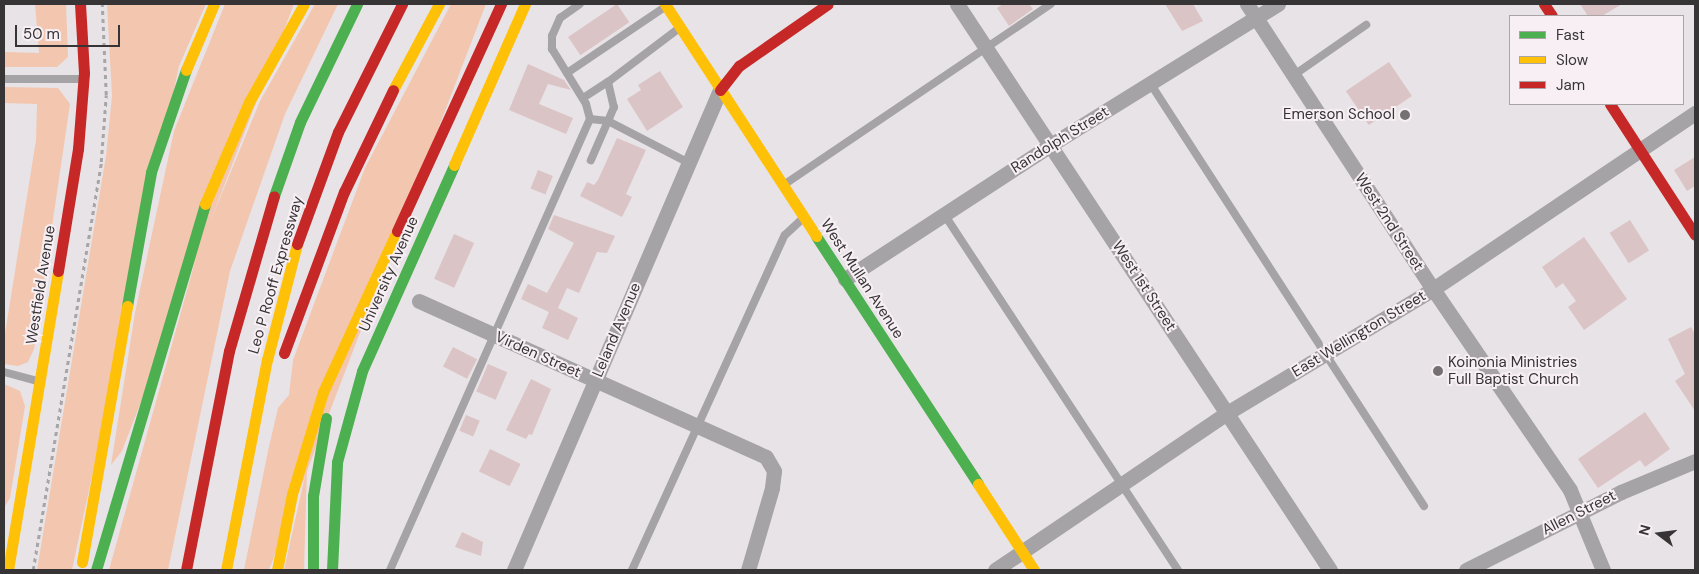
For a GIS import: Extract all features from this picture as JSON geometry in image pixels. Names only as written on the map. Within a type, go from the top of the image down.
[{"type":"main road","name":"Westfield Avenue","points":[[8,570],[78,150],[83,79],[80,4]]},
{"type":"main road","points":[[81,570],[151,172],[176,93],[214,4]]},
{"type":"main road","points":[[96,570],[201,214],[250,102],[304,4]]},
{"type":"main road","name":"Leo P Rooff Expressway","points":[[186,570],[229,351],[262,230],[300,122],[357,4]]},
{"type":"main road","name":"Leo P Rooff Expressway","points":[[226,570],[276,321],[299,238],[338,132],[402,4]]},
{"type":"main road","points":[[251,441],[344,192],[379,115],[439,4]]},
{"type":"main road","points":[[277,570],[304,449],[323,392],[501,4]]},
{"type":"main road","name":"University Avenue","points":[[332,570],[331,528],[337,462],[362,371],[525,4]]},
{"type":"main road","points":[[720,90],[739,66],[828,4]]},
{"type":"main road","points":[[1544,4],[1551,15]]},
{"type":"main road","name":"West Mullan Avenue","points":[[666,5],[1034,570]]},
{"type":"main road","points":[[1611,105],[1695,235]]},
{"type":"main road","points":[[313,570],[313,496],[324,426],[371,288]]},
{"type":"street","name":"West 1st Street","points":[[957,4],[1052,144],[1330,570]]},
{"type":"street","name":"West 2nd Street","points":[[1247,4],[1433,289],[1570,490],[1603,570]]},
{"type":"street","name":"Randolph Street","points":[[844,280],[1052,144],[1278,4]]},
{"type":"street","name":"Leland Avenue","points":[[514,570],[720,90]]},
{"type":"street","name":"East Wellington Street","points":[[995,570],[1024,554],[1049,531],[1228,414],[1433,289],[1641,152],[1695,113]]},
{"type":"street","name":"Virden Street","points":[[419,301],[766,457],[774,471],[772,488],[748,570]]},
{"type":"street","name":"Allen Street","points":[[1468,570],[1580,513],[1695,461]]},
{"type":"lane","points":[[390,570],[590,119],[583,98],[552,49],[552,36],[560,18],[580,4]]},
{"type":"lane","points":[[783,186],[1051,4]]},
{"type":"lane","points":[[567,73],[666,5]]},
{"type":"lane","points":[[1294,75],[1366,25]]},
{"type":"lane","points":[[583,98],[608,82],[680,28]]},
{"type":"lane","points":[[4,79],[83,79]]},
{"type":"lane","points":[[591,160],[614,107],[608,82]]},
{"type":"lane","points":[[1150,83],[1424,506]]},
{"type":"lane","points":[[590,119],[608,121],[689,163]]},
{"type":"lane","points":[[944,214],[1178,570]]},
{"type":"lane","points":[[632,570],[784,235],[804,217]]},
{"type":"lane","points":[[4,372],[40,381]]},
{"type":"lane","points":[[4,527],[16,530]]},
{"type":"path","points":[[33,570],[101,162],[106,94],[102,4]]},
{"type":"shaded area","points":[[35,4],[66,4],[68,57],[57,67],[4,67],[4,52],[39,53]]},
{"type":"shaded area","points":[[107,4],[206,4],[179,66],[72,570],[37,570],[106,156],[112,96]]},
{"type":"shaded area","points":[[225,4],[294,4],[122,451],[111,465],[135,313],[174,131]]},
{"type":"shaded area","points":[[315,4],[338,4],[285,114],[230,271],[168,570],[109,570],[198,251],[260,101]]},
{"type":"shaded area","points":[[451,4],[486,4],[269,570],[244,570],[278,408],[289,395],[293,360],[365,168]]},
{"type":"shaded area","points":[[4,87],[58,88],[70,104],[34,349],[28,362],[18,366],[4,364],[4,340],[36,140],[37,104],[4,103]]},
{"type":"shaded area","points":[[4,384],[20,391],[25,406],[10,498],[4,508]]},
{"type":"shaded area","points":[[307,467],[304,570],[284,570]]},
{"type":"building","points":[[617,4],[629,22],[580,55],[568,37]]},
{"type":"building","points":[[1003,4],[1029,4],[1033,9],[1009,26],[997,8]]},
{"type":"building","points":[[1165,4],[1193,4],[1203,21],[1182,31]]},
{"type":"building","points":[[1580,4],[1622,4],[1604,15],[1587,15]]},
{"type":"building","points":[[1389,62],[1412,96],[1369,125],[1346,91]]},
{"type":"building","points":[[528,64],[564,80],[571,90],[548,84],[539,104],[573,118],[566,134],[509,110]]},
{"type":"building","points":[[660,71],[683,107],[647,131],[627,99],[641,90],[638,85]]},
{"type":"building","points":[[617,138],[646,150],[626,194],[632,197],[622,217],[580,196],[587,182],[594,185],[598,180]]},
{"type":"building","points":[[1695,157],[1695,186],[1687,191],[1674,170]]},
{"type":"building","points":[[538,170],[553,176],[545,195],[531,189]]},
{"type":"building","points":[[554,215],[615,236],[607,253],[597,252],[579,293],[567,288],[558,308],[578,318],[568,340],[542,328],[549,312],[521,299],[528,284],[547,293],[574,243],[548,229]]},
{"type":"building","points":[[1630,220],[1649,251],[1629,263],[1610,233]]},
{"type":"building","points":[[454,234],[474,243],[454,288],[434,279]]},
{"type":"building","points":[[1584,237],[1627,299],[1584,330],[1568,307],[1576,301],[1563,283],[1556,288],[1542,267]]},
{"type":"building","points":[[1691,327],[1695,334],[1695,411],[1675,381],[1685,374],[1668,339]]},
{"type":"building","points":[[453,347],[477,359],[467,379],[443,367]]},
{"type":"building","points":[[488,364],[507,372],[496,400],[476,392]]},
{"type":"building","points":[[531,379],[551,389],[532,435],[529,434],[526,439],[506,430]]},
{"type":"building","points":[[1645,412],[1670,449],[1645,467],[1640,460],[1598,488],[1578,459]]},
{"type":"building","points":[[466,415],[480,421],[473,437],[459,431]]},
{"type":"building","points":[[490,449],[521,464],[510,486],[479,471]]},
{"type":"building","points":[[462,532],[483,542],[481,556],[455,547]]},
{"type":"traffic: fast","points":[[274,196],[300,122],[357,4]]},
{"type":"traffic: fast","points":[[127,306],[151,172],[186,70]]},
{"type":"traffic: fast","points":[[332,570],[337,462],[362,371],[454,165]]},
{"type":"traffic: fast","points":[[96,570],[205,204]]},
{"type":"traffic: fast","points":[[816,236],[978,484]]},
{"type":"traffic: fast","points":[[313,570],[313,496],[326,418]]},
{"type":"traffic: slow","points":[[186,70],[214,4]]},
{"type":"traffic: slow","points":[[205,204],[249,102],[304,4]]},
{"type":"traffic: slow","points":[[393,90],[439,4]]},
{"type":"traffic: slow","points":[[454,165],[525,4]]},
{"type":"traffic: slow","points":[[665,4],[816,236]]},
{"type":"traffic: slow","points":[[277,570],[292,494],[323,392],[397,231]]},
{"type":"traffic: slow","points":[[226,570],[267,360],[297,244]]},
{"type":"traffic: slow","points":[[8,570],[58,271]]},
{"type":"traffic: slow","points":[[82,562],[127,306]]},
{"type":"traffic: slow","points":[[978,484],[1034,570]]},
{"type":"traffic: jam","points":[[58,271],[78,149],[84,73],[80,4]]},
{"type":"traffic: jam","points":[[297,244],[338,132],[402,4]]},
{"type":"traffic: jam","points":[[397,231],[501,4]]},
{"type":"traffic: jam","points":[[720,90],[739,66],[828,4]]},
{"type":"traffic: jam","points":[[1544,4],[1551,15]]},
{"type":"traffic: jam","points":[[284,353],[344,192],[393,90]]},
{"type":"traffic: jam","points":[[1611,105],[1695,235]]},
{"type":"traffic: jam","points":[[186,570],[229,351],[274,196]]},
{"type":"place","name":"Emerson School","points":[[1405,115]]},
{"type":"place","name":"Koinonia Ministries Full Baptist Church","points":[[1438,371]]}]
